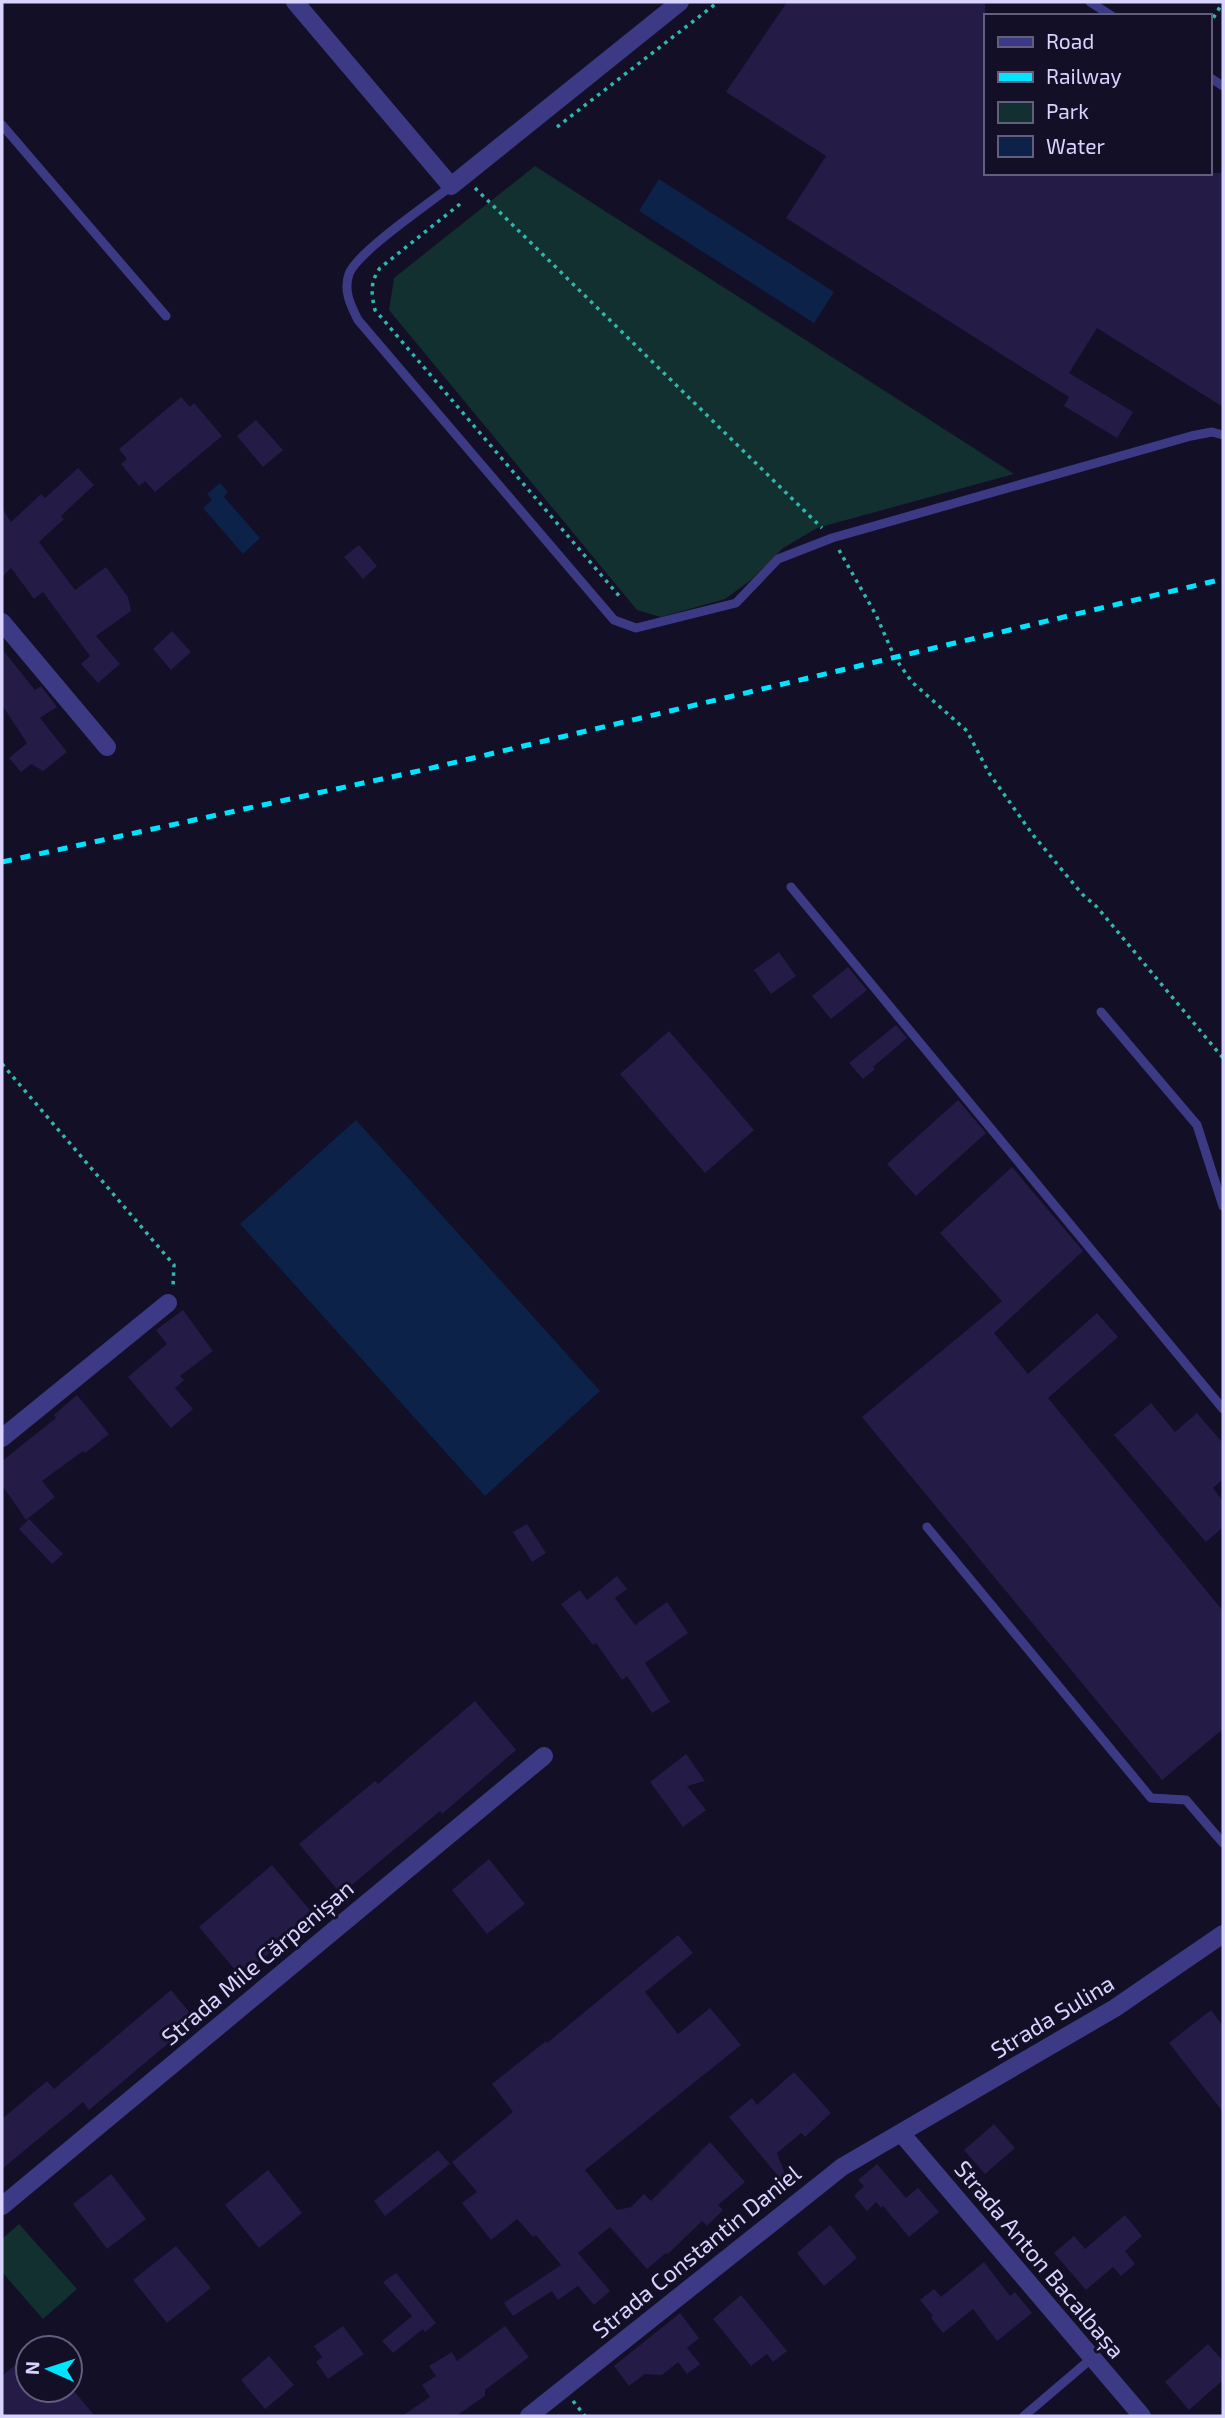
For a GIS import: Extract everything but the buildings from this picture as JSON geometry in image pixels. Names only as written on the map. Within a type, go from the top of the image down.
[{"type":"street","points":[[295,2],[452,186],[680,2]]},
{"type":"street","points":[[2,622],[107,747]]},
{"type":"street","points":[[2,1438],[168,1303]]},
{"type":"street","name":"Strada Mile Cărpenișan","points":[[2,2206],[544,1756]]},
{"type":"street","name":"Strada Sulina","points":[[901,2133],[1115,2008],[1223,1934]]},
{"type":"street","name":"Strada Anton Bacalbașa","points":[[901,2133],[1142,2416]]},
{"type":"street","name":"Strada Constantin Daniel","points":[[529,2416],[813,2188],[868,2150],[901,2133]]},
{"type":"lane","points":[[1090,2],[1109,14]]},
{"type":"lane","points":[[2,125],[166,316]]},
{"type":"lane","points":[[452,186],[365,253],[349,273],[347,299],[358,320],[614,620],[636,628],[736,603],[778,559],[832,538],[1191,436],[1212,432],[1223,435]]},
{"type":"lane","points":[[791,887],[1223,1409]]},
{"type":"lane","points":[[1101,1012],[1197,1125],[1223,1206]]},
{"type":"lane","points":[[926,1527],[1151,1798],[1186,1800],[1223,1843]]},
{"type":"lane","points":[[1024,2416],[1093,2358]]},
{"type":"path","points":[[551,132],[718,2]]},
{"type":"path","points":[[1211,22],[1223,2]]},
{"type":"path","points":[[485,183],[477,190],[832,538],[876,615],[895,658],[912,682],[967,731],[989,773],[1033,835],[1082,894],[1097,906],[1223,1058]]},
{"type":"path","points":[[466,199],[380,268],[373,277],[371,287],[375,310],[620,597]]},
{"type":"path","points":[[2,1064],[174,1265],[174,1284],[168,1303]]},
{"type":"green space","points":[[535,166],[1014,474],[817,528],[783,548],[751,580],[725,599],[661,617],[637,610],[389,310],[394,278]]},
{"type":"green space","points":[[19,2224],[77,2289],[43,2319],[2,2272],[2,2239]]},
{"type":"water","points":[[659,179],[834,292],[814,323],[639,211]]},
{"type":"water","points":[[220,483],[228,492],[224,497],[260,538],[243,554],[203,508],[212,500],[207,494]]},
{"type":"water","points":[[356,1120],[600,1391],[485,1496],[240,1224]]},
{"type":"railway","points":[[2,862],[423,770],[1223,579]]}]
